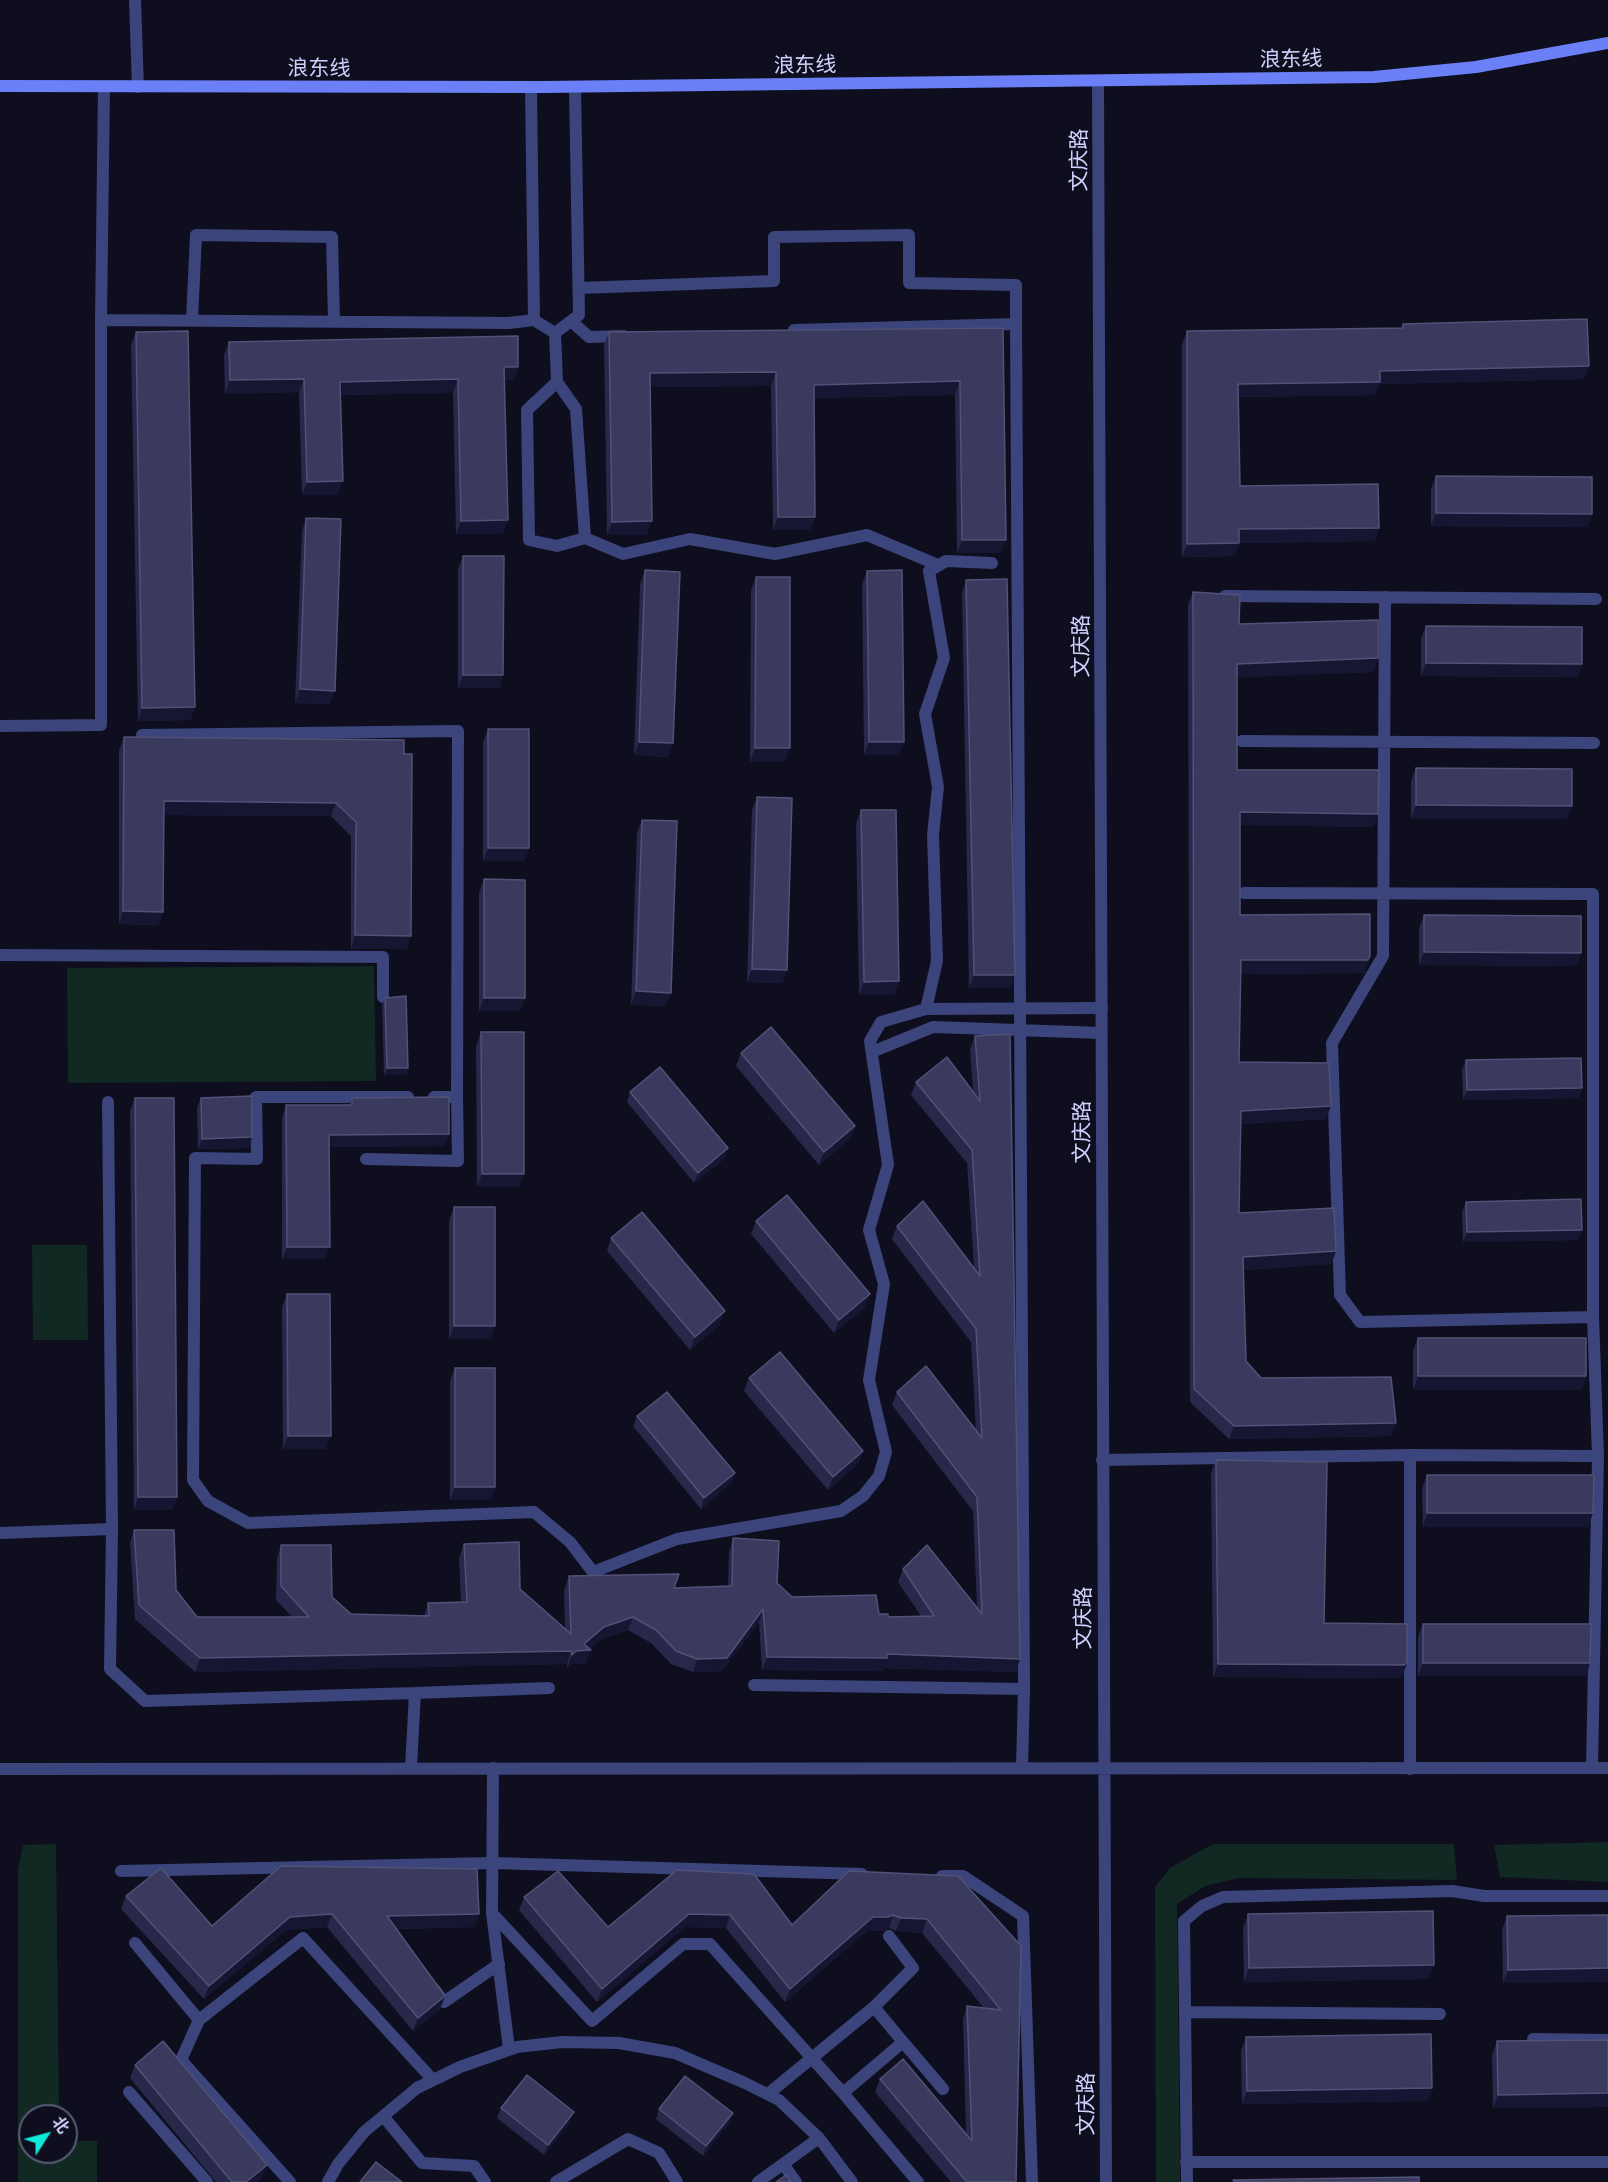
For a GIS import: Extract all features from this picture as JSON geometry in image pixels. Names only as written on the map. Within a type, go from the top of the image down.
[{"type":"main road","name":"浪东线","points":[[0,86],[575,87],[1374,77],[1476,67],[1608,43]]},
{"type":"street","points":[[135,0],[138,87]]},
{"type":"street","name":"文庆路","points":[[1098,82],[1106,2182]]},
{"type":"street","points":[[0,726],[101,725],[101,320],[104,87]]},
{"type":"street","points":[[531,87],[534,320]]},
{"type":"street","points":[[555,333],[579,315],[575,87]]},
{"type":"street","points":[[192,320],[196,235],[332,237],[334,321]]},
{"type":"street","points":[[579,288],[774,281],[774,237],[909,235],[909,283],[1016,285],[1018,1030],[1024,1689],[1022,1768]]},
{"type":"street","points":[[101,320],[509,323],[534,320],[555,333]]},
{"type":"street","points":[[571,321],[589,337],[637,335]]},
{"type":"street","points":[[779,331],[1016,324]]},
{"type":"street","points":[[555,333],[557,382],[576,409],[585,538]]},
{"type":"street","points":[[557,382],[527,410],[529,540],[557,546],[585,538],[623,554],[690,539],[775,554],[867,535],[938,565]]},
{"type":"street","points":[[926,1009],[937,961],[933,835],[938,787],[925,714],[944,658],[929,571],[946,561],[992,563]]},
{"type":"street","points":[[1225,596],[1596,599]]},
{"type":"street","points":[[1385,597],[1383,956],[1332,1042],[1340,1295],[1360,1322],[1593,1317]]},
{"type":"street","points":[[142,735],[458,731],[458,1161],[366,1159]]},
{"type":"street","points":[[1242,741],[1594,743]]},
{"type":"street","points":[[1244,893],[1593,894],[1593,1317],[1598,1456],[1592,1768]]},
{"type":"street","points":[[0,955],[383,957],[383,997]]},
{"type":"street","points":[[457,1097],[256,1097],[257,1159],[195,1158],[193,1480],[208,1501],[248,1523],[534,1512],[570,1542],[593,1572],[677,1539],[842,1511],[863,1496],[879,1476],[886,1452],[869,1380],[884,1284],[869,1230],[888,1165],[870,1041],[880,1022],[926,1009],[1102,1008]]},
{"type":"street","points":[[872,1052],[933,1027],[1101,1033]]},
{"type":"street","points":[[108,1102],[112,1529],[110,1669],[145,1701],[549,1688]]},
{"type":"street","points":[[1102,1461],[1410,1455],[1598,1456]]},
{"type":"street","points":[[1410,1455],[1410,1769]]},
{"type":"street","points":[[0,1533],[112,1529]]},
{"type":"street","points":[[754,1685],[1024,1689]]},
{"type":"street","points":[[411,1768],[415,1693]]},
{"type":"street","points":[[493,1768],[492,1913],[509,2049]]},
{"type":"street","points":[[0,1769],[1608,1768]]},
{"type":"street","points":[[121,1871],[493,1863],[880,1874]]},
{"type":"street","points":[[927,1875],[963,1876],[1023,1916],[1032,2182]]},
{"type":"street","points":[[1186,2182],[1184,1921],[1202,1906],[1223,1897],[1452,1891],[1484,1896],[1608,1896]]},
{"type":"street","points":[[492,1913],[592,2021],[683,1944],[710,1944],[843,2093],[918,2182]]},
{"type":"street","points":[[768,2094],[874,2007],[913,1968],[889,1936]]},
{"type":"street","points":[[290,2182],[181,2060],[199,2020],[303,1938],[433,2080]]},
{"type":"street","points":[[135,1943],[199,2020]]},
{"type":"street","points":[[423,1974],[444,2002],[499,1964]]},
{"type":"street","points":[[874,2007],[943,2089]]},
{"type":"street","points":[[1185,2012],[1440,2014]]},
{"type":"street","points":[[1533,2039],[1608,2040]]},
{"type":"street","points":[[328,2182],[338,2164],[364,2132],[417,2088],[460,2067],[509,2049],[562,2042],[619,2043],[675,2053],[768,2094],[780,2100],[819,2138],[852,2182]]},
{"type":"street","points":[[843,2093],[903,2042]]},
{"type":"street","points":[[129,2092],[207,2182]]},
{"type":"street","points":[[383,2116],[422,2163],[474,2166],[485,2182]]},
{"type":"street","points":[[758,2182],[819,2138]]},
{"type":"street","points":[[556,2182],[628,2139],[659,2153],[677,2182]]},
{"type":"street","points":[[1186,2163],[1608,2162]]},
{"type":"street","points":[[783,2164],[796,2182]]},
{"type":"green space","points":[[374,966],[376,1081],[68,1083],[67,968]]},
{"type":"green space","points":[[32,1245],[87,1245],[88,1340],[33,1340]]},
{"type":"green space","points":[[1608,1842],[1608,1882],[1500,1877],[1494,1845]]},
{"type":"green space","points":[[56,1844],[59,2104],[18,2104],[18,1869],[23,1845]]},
{"type":"green space","points":[[1213,1844],[1454,1844],[1457,1880],[1239,1878],[1205,1886],[1177,1904],[1180,2182],[1156,2182],[1155,1887],[1170,1868]]},
{"type":"green space","points":[[78,2141],[97,2141],[97,2182],[18,2182],[18,2164],[78,2164]]},
{"type":"building","points":[[1587,319],[1589,366],[1380,371],[1380,382],[1238,384],[1240,486],[1378,484],[1379,528],[1239,529],[1239,543],[1187,544],[1187,331],[1403,328],[1403,324]]},
{"type":"building","points":[[1003,328],[1006,540],[962,540],[960,381],[814,385],[815,517],[778,517],[776,372],[650,373],[652,521],[612,522],[609,332]]},
{"type":"building","points":[[188,331],[195,707],[142,708],[136,332]]},
{"type":"building","points":[[518,336],[518,367],[504,367],[508,520],[461,521],[458,379],[340,382],[343,481],[307,482],[304,379],[230,380],[229,342]]},
{"type":"building","points":[[1436,476],[1592,477],[1592,514],[1436,513]]},
{"type":"building","points":[[306,518],[341,519],[335,691],[300,689]]},
{"type":"building","points":[[463,556],[504,556],[503,675],[463,675]]},
{"type":"building","points":[[645,570],[680,572],[673,743],[639,742]]},
{"type":"building","points":[[902,570],[904,742],[869,742],[867,571]]},
{"type":"building","points":[[756,577],[790,577],[790,748],[755,748]]},
{"type":"building","points":[[1007,579],[1015,975],[974,975],[966,580]]},
{"type":"building","points":[[1193,592],[1240,595],[1239,624],[1378,620],[1378,658],[1237,664],[1237,770],[1379,770],[1378,814],[1240,812],[1240,915],[1370,914],[1370,956],[1368,960],[1241,960],[1239,1062],[1329,1063],[1331,1106],[1241,1111],[1239,1213],[1334,1208],[1336,1251],[1243,1257],[1246,1361],[1261,1378],[1391,1377],[1396,1423],[1234,1426],[1194,1389]]},
{"type":"building","points":[[1426,626],[1582,627],[1582,664],[1426,663]]},
{"type":"building","points":[[488,729],[529,729],[529,848],[488,848]]},
{"type":"building","points":[[124,737],[404,740],[404,754],[412,754],[411,936],[355,935],[356,822],[336,803],[164,801],[163,912],[123,911]]},
{"type":"building","points":[[1416,768],[1572,769],[1572,806],[1416,805]]},
{"type":"building","points":[[757,797],[792,798],[787,970],[752,969]]},
{"type":"building","points":[[861,810],[896,810],[899,981],[864,982]]},
{"type":"building","points":[[642,820],[677,821],[671,993],[636,991]]},
{"type":"building","points":[[484,879],[525,880],[525,998],[484,998]]},
{"type":"building","points":[[1424,915],[1581,916],[1581,953],[1424,952]]},
{"type":"building","points":[[406,996],[408,1068],[387,1068],[385,998]]},
{"type":"building","points":[[771,1027],[855,1126],[824,1152],[741,1053]]},
{"type":"building","points":[[481,1032],[524,1032],[524,1174],[482,1174]]},
{"type":"building","points":[[1010,1034],[1020,1659],[887,1654],[887,1658],[767,1657],[763,1609],[727,1658],[697,1659],[676,1651],[656,1630],[633,1617],[604,1627],[584,1644],[591,1650],[576,1651],[572,1655],[571,1651],[200,1658],[139,1605],[134,1530],[174,1530],[176,1590],[197,1617],[309,1617],[281,1586],[281,1545],[331,1545],[332,1597],[351,1614],[429,1616],[428,1603],[467,1602],[464,1544],[519,1542],[520,1589],[571,1634],[569,1576],[679,1574],[674,1588],[732,1586],[733,1538],[779,1541],[777,1583],[792,1597],[876,1595],[879,1614],[888,1614],[888,1617],[934,1616],[903,1569],[927,1545],[982,1614],[977,1497],[897,1392],[926,1366],[982,1438],[976,1329],[897,1226],[923,1201],[980,1276],[972,1150],[916,1082],[947,1057],[980,1101],[975,1036]]},
{"type":"building","points":[[1581,1058],[1582,1088],[1467,1090],[1466,1060]]},
{"type":"building","points":[[660,1067],[728,1148],[698,1173],[630,1092]]},
{"type":"building","points":[[252,1096],[252,1137],[202,1139],[201,1098]]},
{"type":"building","points":[[449,1097],[449,1134],[329,1135],[330,1247],[287,1247],[286,1105],[352,1105],[352,1098]]},
{"type":"building","points":[[135,1098],[174,1098],[177,1497],[138,1497]]},
{"type":"building","points":[[787,1195],[870,1294],[839,1320],[756,1221]]},
{"type":"building","points":[[1581,1199],[1582,1230],[1467,1232],[1466,1202]]},
{"type":"building","points":[[454,1207],[495,1207],[495,1326],[454,1326]]},
{"type":"building","points":[[642,1212],[725,1311],[695,1337],[611,1238]]},
{"type":"building","points":[[287,1294],[330,1294],[331,1436],[288,1436]]},
{"type":"building","points":[[1418,1338],[1586,1338],[1586,1376],[1418,1376]]},
{"type":"building","points":[[780,1352],[863,1451],[833,1477],[749,1378]]},
{"type":"building","points":[[455,1368],[495,1368],[495,1487],[455,1487]]},
{"type":"building","points":[[667,1392],[735,1473],[704,1498],[637,1416]]},
{"type":"building","points":[[1216,1460],[1327,1462],[1324,1623],[1407,1624],[1407,1663],[1404,1665],[1218,1664]]},
{"type":"building","points":[[1427,1475],[1594,1475],[1593,1513],[1427,1513]]},
{"type":"building","points":[[1423,1624],[1591,1624],[1590,1663],[1423,1663]]},
{"type":"building","points":[[281,1866],[477,1869],[479,1914],[387,1916],[445,1996],[418,2018],[332,1914],[290,1917],[209,1986],[126,1896],[161,1868],[212,1926]]},
{"type":"building","points":[[677,1870],[754,1874],[792,1925],[849,1871],[958,1876],[1021,1946],[1016,2182],[967,2182],[880,2079],[903,2059],[972,2141],[967,2006],[1001,2010],[927,1919],[901,1918],[893,1915],[873,1917],[790,1989],[730,1915],[689,1914],[602,1989],[524,1897],[558,1871],[608,1927]]},
{"type":"building","points":[[1433,1911],[1434,1965],[1249,1968],[1248,1914]]},
{"type":"building","points":[[1608,1915],[1608,1968],[1508,1970],[1507,1916]]},
{"type":"building","points":[[1431,2034],[1432,2088],[1247,2091],[1246,2037]]},
{"type":"building","points":[[1608,2040],[1608,2093],[1498,2095],[1497,2041]]},
{"type":"building","points":[[163,2041],[267,2165],[246,2182],[232,2182],[135,2065]]},
{"type":"building","points":[[527,2075],[574,2112],[548,2145],[501,2108]]},
{"type":"building","points":[[685,2076],[733,2113],[706,2146],[659,2109]]},
{"type":"building","points":[[376,2162],[402,2182],[360,2182]]},
{"type":"building","points":[[786,2175],[791,2182],[776,2182]]},
{"type":"building","points":[[1419,2177],[1419,2182],[1234,2182],[1233,2180]]}]
